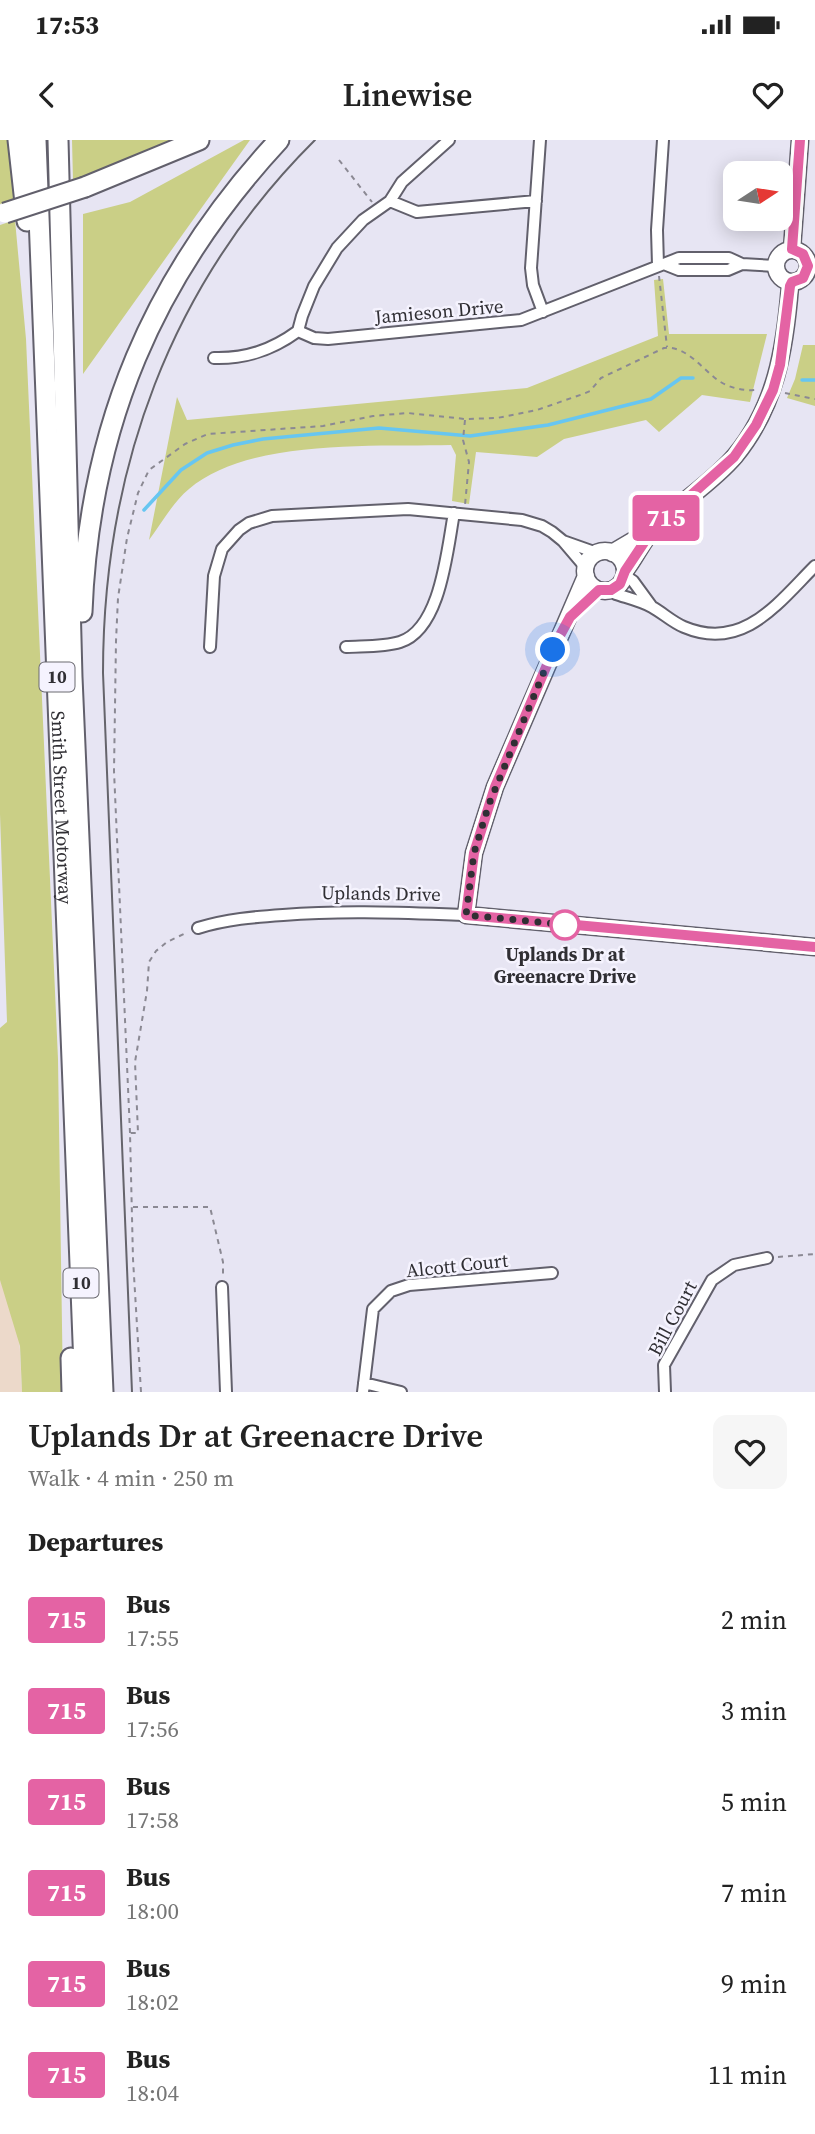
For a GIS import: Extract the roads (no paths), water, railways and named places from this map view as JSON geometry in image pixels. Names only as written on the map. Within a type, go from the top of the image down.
[{"type":"highway","points":[[18,140],[30,246],[41,265]]},
{"type":"highway","name":"Smith Street Motorway","points":[[36,140],[85,1392]]},
{"type":"highway","name":"Smith Street Motorway","points":[[58,140],[72,677],[103,1392]]},
{"type":"highway","points":[[2,213],[85,187],[199,140]]},
{"type":"highway","points":[[72,677],[81,646],[85,560],[93,499],[102,456],[128,374],[163,301],[185,264],[231,196],[279,140]]},
{"type":"highway","points":[[72,1392],[69,1208],[77,1173]]},
{"type":"street","points":[[214,358],[255,354],[279,344],[298,331],[306,304],[323,269],[349,234],[377,208],[390,201],[402,182],[449,140]]},
{"type":"street","points":[[540,140],[531,268],[533,285],[543,313]]},
{"type":"street","points":[[663,140],[657,230],[661,265],[679,270],[728,270],[742,264],[775,266]]},
{"type":"street","points":[[792,249],[800,140]]},
{"type":"street","points":[[390,201],[417,212],[536,201]]},
{"type":"street","points":[[792,249],[803,254],[811,266],[803,278],[792,282],[779,276],[775,266],[778,256],[792,249]]},
{"type":"street","name":"Jamieson Drive","points":[[298,331],[314,338],[328,339],[512,322],[543,313],[661,265]]},
{"type":"street","points":[[466,915],[474,853],[495,787],[570,617],[591,557],[653,529],[734,457],[756,425],[773,390],[780,365],[792,282]]},
{"type":"street","points":[[210,647],[216,562],[229,539],[249,523],[272,516],[408,509],[532,522],[563,541],[586,572],[593,587],[652,607],[672,621],[698,632],[737,630],[769,614],[815,566]]},
{"type":"street","points":[[346,647],[401,642],[418,632],[425,624],[435,604],[459,513]]},
{"type":"street","points":[[570,617],[605,590],[620,584],[653,529]]},
{"type":"street","points":[[563,541],[621,560],[625,573],[652,607]]},
{"type":"street","points":[[806,575],[815,584]]},
{"type":"street","name":"Uplands Drive","points":[[198,928],[233,918],[313,912],[386,911],[466,915],[815,947]]},
{"type":"street","name":"Bill Court","points":[[665,1392],[663,1365],[712,1280],[734,1265],[767,1258]]},
{"type":"street","name":"Alcott Court","points":[[363,1388],[373,1309],[391,1292],[409,1285],[552,1273]]},
{"type":"street","points":[[222,1287],[226,1392]]},
{"type":"street","points":[[363,1388],[401,1392]]},
{"type":"waterway","points":[[144,510],[181,470],[207,453],[233,445],[263,439],[379,428],[470,436],[548,425],[651,399],[681,378],[693,378]]},
{"type":"waterway","points":[[802,380],[815,380]]},
{"type":"tram line","points":[[132,1392],[103,673],[106,598],[116,525],[132,454],[155,385],[184,319],[221,256],[264,196],[315,140]]},
{"type":"place","name":"Uplands Dr at Greenacre Drive","points":[[565,925]]}]
